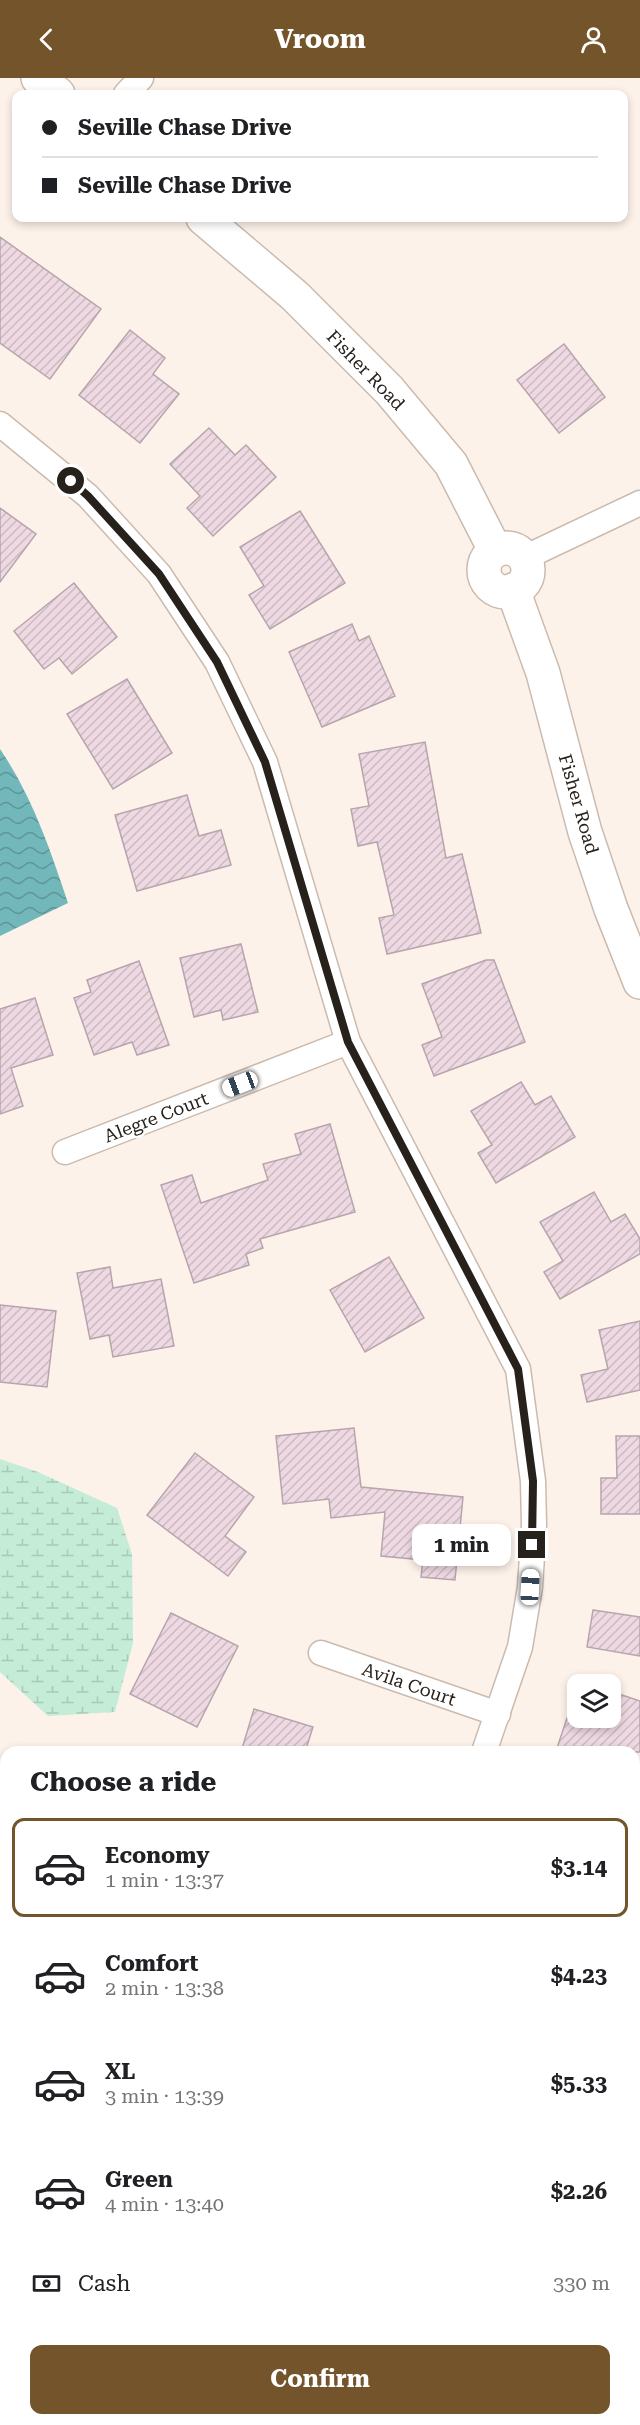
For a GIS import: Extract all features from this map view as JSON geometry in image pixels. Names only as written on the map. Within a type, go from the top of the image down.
[{"type":"street","points":[[39,78],[53,90]]},
{"type":"street","points":[[130,90],[141,78]]},
{"type":"street","name":"Fisher Road","points":[[208,222],[295,296],[389,390],[451,464],[510,554],[528,571],[522,584],[513,590],[543,673],[585,832],[611,909],[640,982]]},
{"type":"street","points":[[0,424],[88,496],[159,574],[217,662],[265,762],[348,1042],[518,1369],[533,1481],[534,1525],[530,1587],[520,1647],[486,1746]]},
{"type":"street","points":[[510,554],[640,503]]},
{"type":"street","name":"Alegre Court","points":[[66,1152],[348,1042]]},
{"type":"street","name":"Avila Court","points":[[321,1653],[498,1714]]},
{"type":"green space","points":[[0,1459],[38,1472],[117,1508],[132,1554],[133,1643],[115,1712],[48,1716],[0,1672]]},
{"type":"water","points":[[0,749],[31,804],[68,903],[0,936]]},
{"type":"building","points":[[0,237],[101,309],[50,379],[0,343]]},
{"type":"building","points":[[130,330],[165,358],[153,374],[179,394],[140,443],[79,395]]},
{"type":"building","points":[[564,344],[605,397],[559,433],[517,380]]},
{"type":"building","points":[[209,428],[235,455],[246,445],[276,477],[213,536],[187,508],[200,496],[170,464]]},
{"type":"building","points":[[0,508],[36,534],[0,582]]},
{"type":"building","points":[[300,511],[345,583],[270,629],[249,595],[264,586],[240,547]]},
{"type":"building","points":[[74,583],[117,637],[72,674],[59,658],[44,669],[14,631]]},
{"type":"building","points":[[352,624],[359,641],[369,636],[395,696],[322,727],[289,652]]},
{"type":"building","points":[[127,679],[172,753],[113,789],[67,714]]},
{"type":"building","points":[[425,742],[446,858],[462,854],[481,933],[387,954],[379,918],[394,915],[377,842],[358,846],[351,809],[369,806],[359,754]]},
{"type":"building","points":[[187,795],[199,836],[221,830],[231,865],[137,891],[115,815]]},
{"type":"building","points":[[241,944],[258,1012],[223,1020],[221,1010],[194,1017],[180,958]]},
{"type":"building","points":[[486,960],[494,960],[525,1042],[434,1076],[422,1045],[442,1037],[422,984]]},
{"type":"building","points":[[139,961],[169,1045],[137,1055],[132,1042],[94,1055],[74,998],[91,992],[87,980]]},
{"type":"building","points":[[35,998],[53,1055],[11,1068],[23,1106],[0,1114],[0,1009]]},
{"type":"building","points":[[521,1082],[535,1105],[551,1096],[575,1137],[496,1183],[478,1153],[492,1145],[471,1111]]},
{"type":"building","points":[[330,1124],[355,1212],[260,1239],[263,1248],[246,1254],[249,1265],[194,1283],[161,1185],[192,1175],[201,1203],[268,1180],[263,1164],[301,1154],[295,1134]]},
{"type":"building","points":[[594,1192],[611,1222],[625,1214],[640,1239],[640,1254],[560,1299],[544,1272],[563,1261],[540,1222]]},
{"type":"building","points":[[389,1257],[424,1318],[365,1352],[330,1290]]},
{"type":"building","points":[[110,1267],[113,1288],[161,1279],[174,1346],[113,1357],[109,1335],[90,1339],[77,1273]]},
{"type":"building","points":[[0,1305],[56,1311],[47,1387],[0,1382]]},
{"type":"building","points":[[640,1321],[640,1390],[587,1402],[581,1375],[608,1369],[599,1330]]},
{"type":"building","points":[[354,1428],[361,1487],[463,1497],[455,1580],[421,1577],[423,1560],[381,1556],[385,1512],[331,1518],[329,1499],[283,1504],[276,1436]]},
{"type":"building","points":[[616,1436],[640,1436],[640,1514],[601,1514],[601,1478],[617,1478]]},
{"type":"building","points":[[195,1453],[254,1497],[225,1536],[246,1552],[228,1576],[147,1515]]},
{"type":"building","points":[[593,1610],[640,1617],[640,1656],[587,1647]]},
{"type":"building","points":[[171,1613],[238,1646],[197,1727],[130,1694]]},
{"type":"building","points":[[621,1695],[640,1701],[640,1746],[558,1746],[567,1718],[567,1728],[621,1728]]},
{"type":"building","points":[[254,1709],[313,1727],[307,1746],[243,1746]]},
{"type":"route","points":[[71,481],[88,496],[159,574],[217,662],[265,762],[348,1042],[518,1369],[533,1481],[532,1545]]}]
